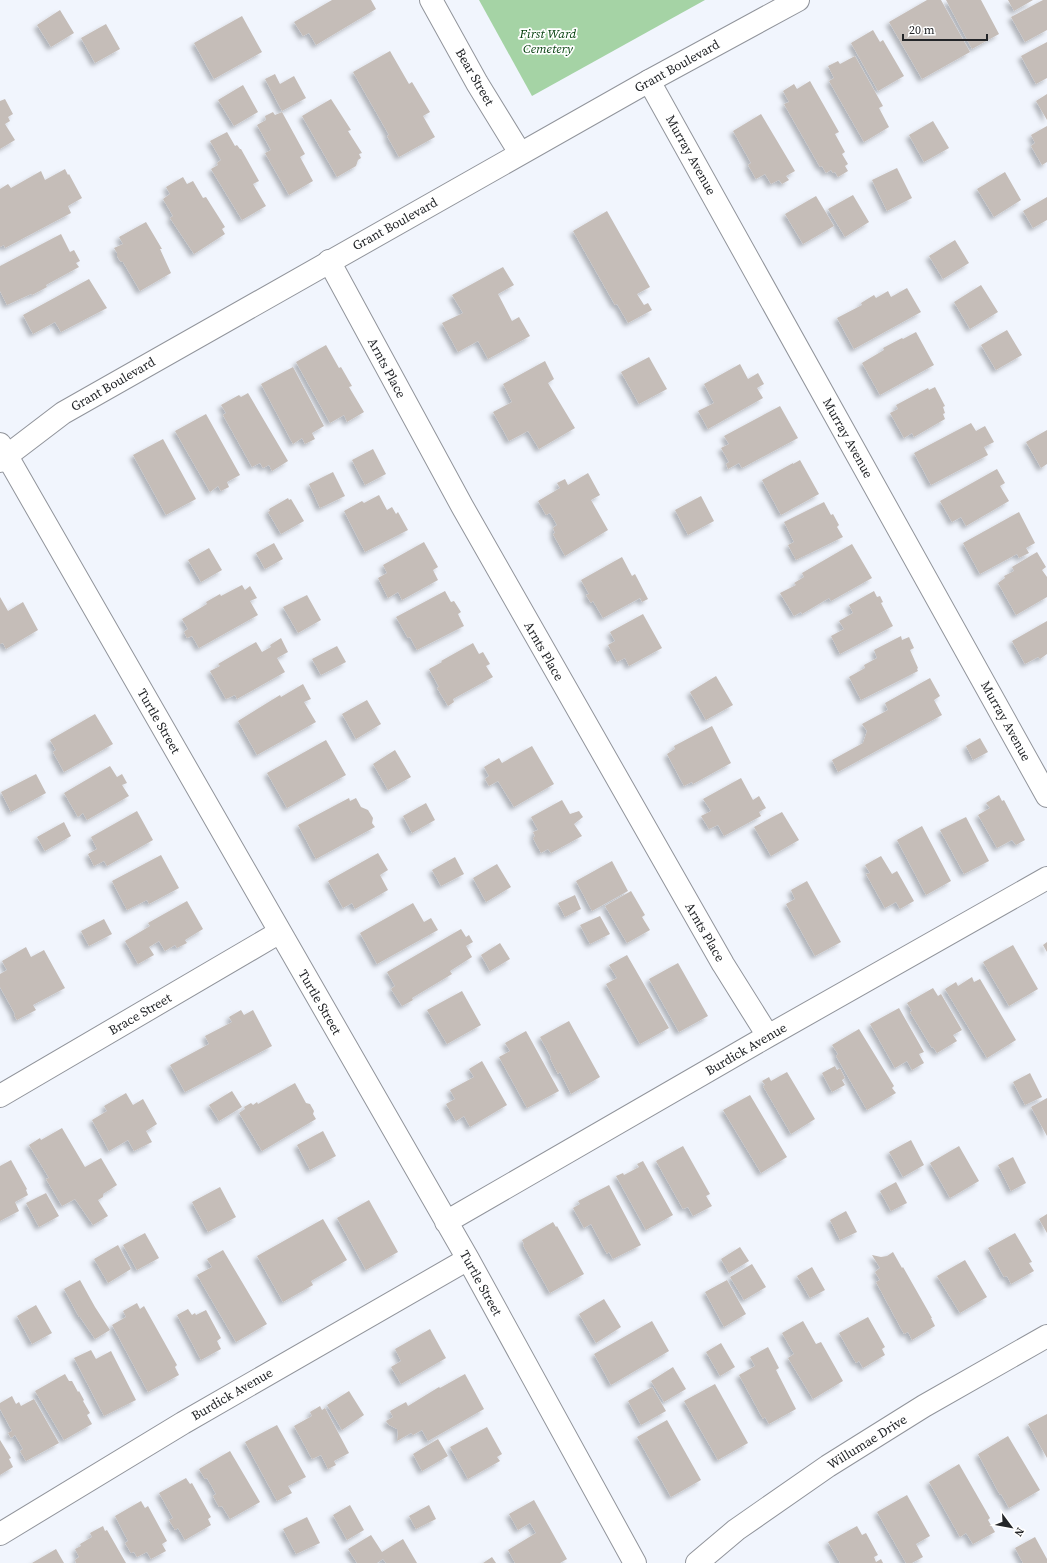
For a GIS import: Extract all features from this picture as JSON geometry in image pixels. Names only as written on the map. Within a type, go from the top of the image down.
[{"type":"street","name":"Bear Street","points":[[431,0],[520,154]]},
{"type":"street","name":"Grant Boulevard","points":[[2,454],[63,413],[329,261],[649,81],[798,0]]},
{"type":"street","name":"Murray Avenue","points":[[649,81],[1047,796]]},
{"type":"street","name":"Arnts Place","points":[[329,261],[462,506],[723,964],[768,1036]]},
{"type":"street","name":"Turtle Street","points":[[2,454],[468,1259],[635,1563]]},
{"type":"street","name":"Burdick Avenue","points":[[446,1222],[768,1036],[1047,878]]},
{"type":"street","name":"Brace Street","points":[[0,1096],[280,932]]},
{"type":"street","name":"Burdick Avenue","points":[[0,1534],[183,1423],[468,1259]]},
{"type":"street","name":"Willumae Drive","points":[[697,1563],[736,1530],[828,1466],[924,1406],[1047,1336]]},
{"type":"green space","name":"First Ward Cemetery","points":[[479,0],[705,0],[532,96]]},
{"type":"building","points":[[332,0],[371,0],[376,9],[316,45],[309,33],[303,36],[294,22]]},
{"type":"building","points":[[927,0],[941,0],[970,52],[922,79],[889,22]]},
{"type":"building","points":[[946,0],[981,0],[999,34],[972,49]]},
{"type":"building","points":[[1008,0],[1033,0],[1014,11]]},
{"type":"building","points":[[1043,0],[1047,0],[1047,30],[1025,42],[1011,17]]},
{"type":"building","points":[[60,10],[74,33],[51,47],[37,25]]},
{"type":"building","points":[[242,16],[262,52],[214,79],[194,43]]},
{"type":"building","points":[[106,24],[120,49],[95,63],[81,38]]},
{"type":"building","points":[[873,30],[880,42],[883,40],[904,76],[878,91],[851,43]]},
{"type":"building","points":[[1047,42],[1047,78],[1036,84],[1021,56]]},
{"type":"building","points":[[390,51],[409,84],[412,82],[430,112],[423,116],[435,137],[399,157],[387,136],[389,135],[353,72]]},
{"type":"building","points":[[855,56],[883,106],[879,108],[889,127],[864,142],[829,81],[834,78],[828,66],[838,61],[840,64]]},
{"type":"building","points":[[275,74],[280,84],[294,76],[306,98],[282,111],[265,79]]},
{"type":"building","points":[[810,81],[839,132],[835,134],[845,152],[842,154],[848,164],[845,166],[848,171],[838,177],[835,172],[833,173],[831,170],[826,173],[822,166],[820,167],[784,104],[789,102],[783,91],[794,84],[797,89]]},
{"type":"building","points":[[243,85],[258,112],[234,126],[218,100]]},
{"type":"building","points":[[1047,94],[1047,120],[1036,101]]},
{"type":"building","points":[[5,99],[13,114],[8,117],[10,121],[5,124],[15,140],[0,149],[0,101]]},
{"type":"building","points":[[331,99],[351,130],[348,131],[362,153],[359,154],[361,158],[358,160],[356,166],[337,177],[302,116]]},
{"type":"building","points":[[273,112],[275,115],[282,112],[305,154],[300,157],[313,181],[289,195],[265,153],[271,150],[257,125],[266,120],[265,116]]},
{"type":"building","points":[[761,114],[795,171],[786,176],[789,180],[782,184],[779,180],[771,184],[765,174],[756,179],[748,165],[751,163],[733,131]]},
{"type":"building","points":[[933,121],[949,148],[924,162],[909,135]]},
{"type":"building","points":[[1047,126],[1047,162],[1042,165],[1031,146],[1035,143],[1031,135]]},
{"type":"building","points":[[227,132],[235,146],[237,145],[241,149],[259,181],[253,184],[266,206],[242,220],[211,169],[218,165],[217,163],[221,160],[210,141]]},
{"type":"building","points":[[897,168],[912,198],[887,211],[872,180]]},
{"type":"building","points":[[65,169],[82,198],[68,206],[71,213],[5,248],[4,245],[0,247],[0,189],[8,184],[11,188],[41,171],[45,180]]},
{"type":"building","points":[[1005,172],[1021,200],[994,217],[977,189]]},
{"type":"building","points":[[183,177],[187,184],[193,181],[203,198],[206,197],[225,227],[222,229],[225,234],[194,254],[170,218],[173,216],[163,199],[170,194],[166,187]]},
{"type":"building","points":[[853,195],[869,222],[845,237],[828,209]]},
{"type":"building","points":[[816,196],[834,226],[803,244],[785,214]]},
{"type":"building","points":[[1047,197],[1047,220],[1033,228],[1023,211]]},
{"type":"building","points":[[607,211],[650,287],[637,294],[644,305],[648,303],[652,310],[628,323],[617,304],[615,305],[573,231]]},
{"type":"building","points":[[146,222],[162,249],[160,249],[171,273],[140,291],[123,262],[120,261],[114,248],[123,244],[119,237]]},
{"type":"building","points":[[61,234],[70,252],[74,250],[80,261],[76,263],[79,267],[46,285],[47,287],[32,295],[31,294],[7,305],[0,291],[0,266]]},
{"type":"building","points":[[955,240],[969,263],[943,279],[929,256]]},
{"type":"building","points":[[503,267],[514,285],[498,294],[512,321],[519,317],[530,336],[488,359],[478,341],[458,352],[442,323],[463,313],[452,295]]},
{"type":"building","points":[[89,279],[107,308],[61,332],[55,322],[33,334],[23,315]]},
{"type":"building","points":[[981,285],[998,312],[970,329],[954,302]]},
{"type":"building","points":[[907,288],[921,312],[854,349],[837,318],[862,305],[861,303],[874,295],[876,298],[888,291],[891,297]]},
{"type":"building","points":[[1007,330],[1022,355],[996,370],[981,345]]},
{"type":"building","points":[[916,332],[934,365],[880,395],[862,363],[884,350],[883,348]]},
{"type":"building","points":[[326,345],[339,368],[341,367],[352,386],[349,387],[364,412],[347,422],[344,415],[330,423],[296,362]]},
{"type":"building","points":[[649,357],[667,389],[639,404],[621,372]]},
{"type":"building","points":[[545,361],[554,379],[548,383],[575,428],[539,449],[528,431],[509,441],[493,412],[512,402],[503,384]]},
{"type":"building","points":[[740,364],[748,379],[758,373],[764,384],[757,388],[763,398],[708,429],[698,411],[714,403],[704,384]]},
{"type":"building","points":[[293,367],[324,426],[312,433],[315,439],[305,444],[302,438],[293,444],[261,384]]},
{"type":"building","points":[[935,387],[945,406],[943,407],[945,413],[943,414],[945,419],[914,437],[912,433],[904,438],[890,413],[898,409],[896,405],[928,388],[929,390]]},
{"type":"building","points":[[248,393],[288,461],[272,471],[269,465],[263,468],[260,463],[252,467],[223,415],[226,413],[221,405],[239,395],[241,397]]},
{"type":"building","points":[[780,406],[798,438],[742,468],[739,463],[728,469],[726,464],[729,462],[721,448],[729,444],[724,436]]},
{"type":"building","points":[[206,414],[240,475],[227,482],[229,487],[221,491],[218,486],[210,492],[175,431]]},
{"type":"building","points":[[971,423],[976,431],[985,426],[994,442],[984,447],[988,455],[931,485],[914,453]]},
{"type":"building","points":[[1047,430],[1047,464],[1041,468],[1026,442]]},
{"type":"building","points":[[163,439],[196,499],[166,515],[133,455]]},
{"type":"building","points":[[373,449],[386,474],[365,485],[352,460]]},
{"type":"building","points":[[800,460],[819,494],[781,515],[762,480]]},
{"type":"building","points":[[997,469],[1005,483],[1000,486],[1009,501],[966,526],[961,517],[952,522],[940,501]]},
{"type":"building","points":[[333,472],[345,496],[320,508],[309,484]]},
{"type":"building","points":[[588,473],[600,495],[591,500],[608,530],[565,556],[553,534],[555,533],[553,528],[557,525],[550,513],[546,515],[538,501],[560,488],[557,483],[565,479],[568,485]]},
{"type":"building","points":[[379,495],[387,510],[392,507],[396,514],[398,512],[408,530],[365,552],[344,511],[362,501],[364,503]]},
{"type":"building","points":[[701,496],[714,521],[688,535],[675,510]]},
{"type":"building","points":[[288,498],[289,500],[291,499],[304,521],[281,534],[268,512],[270,511],[269,509]]},
{"type":"building","points":[[824,502],[831,515],[833,514],[839,525],[837,527],[843,537],[796,560],[788,545],[794,542],[784,522]]},
{"type":"building","points":[[1019,512],[1035,543],[1026,548],[1029,553],[1019,558],[1017,554],[980,574],[963,543]]},
{"type":"building","points":[[424,542],[438,567],[433,570],[438,580],[402,600],[398,592],[388,598],[378,578],[387,573],[383,565]]},
{"type":"building","points":[[274,543],[283,559],[265,569],[256,553]]},
{"type":"building","points":[[852,544],[872,578],[831,601],[829,598],[802,614],[801,612],[794,616],[780,593],[796,585],[794,583],[804,577],[802,573]]},
{"type":"building","points":[[209,548],[222,570],[201,582],[188,560]]},
{"type":"building","points":[[1037,552],[1046,567],[1042,570],[1047,577],[1047,597],[1016,615],[998,583],[1005,578],[1004,576],[1014,571],[1012,567]]},
{"type":"building","points":[[622,557],[632,576],[635,574],[648,599],[642,602],[640,598],[603,618],[593,601],[591,603],[586,595],[589,594],[581,580]]},
{"type":"building","points":[[242,585],[245,590],[250,586],[257,598],[250,601],[258,615],[199,648],[192,636],[187,638],[184,632],[188,629],[182,619],[207,604],[206,602],[220,594],[221,596]]},
{"type":"building","points":[[445,591],[451,602],[454,601],[461,612],[458,614],[464,626],[417,650],[396,617]]},
{"type":"building","points":[[874,591],[877,597],[880,596],[883,602],[881,603],[893,626],[840,654],[831,636],[844,629],[839,621],[853,613],[849,605]]},
{"type":"building","points":[[307,595],[321,620],[298,633],[283,607]]},
{"type":"building","points":[[0,597],[8,611],[23,602],[38,630],[6,649],[3,643],[0,644]]},
{"type":"building","points":[[643,614],[662,648],[629,666],[625,658],[617,662],[608,645],[615,641],[610,632]]},
{"type":"building","points":[[1047,621],[1047,654],[1040,659],[1038,657],[1025,664],[1012,641]]},
{"type":"building","points":[[901,636],[902,640],[909,637],[914,648],[910,650],[918,671],[861,700],[849,677],[865,668],[864,665],[877,658],[874,650]]},
{"type":"building","points":[[281,638],[288,652],[277,658],[285,672],[237,699],[235,695],[226,699],[210,671],[220,666],[218,664],[256,642],[262,652],[271,647],[270,645]]},
{"type":"building","points":[[473,643],[479,654],[483,652],[490,664],[486,666],[493,677],[453,699],[454,702],[448,706],[437,688],[439,687],[429,669]]},
{"type":"building","points":[[337,646],[346,662],[321,675],[312,659]]},
{"type":"building","points":[[716,676],[733,705],[706,720],[690,692]]},
{"type":"building","points":[[930,678],[940,696],[934,700],[942,715],[838,772],[832,760],[863,743],[867,731],[862,724],[888,710],[885,703]]},
{"type":"building","points":[[303,684],[311,699],[304,702],[316,722],[257,755],[238,721],[280,695],[281,697]]},
{"type":"building","points":[[367,700],[381,724],[356,739],[342,714]]},
{"type":"building","points":[[95,714],[113,744],[64,772],[53,752],[56,750],[50,740]]},
{"type":"building","points":[[712,726],[731,763],[693,784],[692,782],[684,786],[667,754],[675,749],[674,746]]},
{"type":"building","points":[[980,738],[988,752],[973,760],[966,746]]},
{"type":"building","points":[[326,740],[346,775],[287,808],[267,773]]},
{"type":"building","points":[[532,746],[554,784],[514,807],[498,781],[489,786],[485,779],[489,776],[484,767],[499,758],[502,763]]},
{"type":"building","points":[[395,750],[411,777],[388,790],[373,764]]},
{"type":"building","points":[[110,766],[117,777],[122,774],[127,783],[122,785],[129,796],[87,820],[83,813],[78,817],[64,793]]},
{"type":"building","points":[[36,774],[46,793],[11,812],[1,792]]},
{"type":"building","points":[[741,778],[753,800],[759,796],[766,808],[759,812],[761,816],[724,836],[718,825],[709,829],[701,816],[711,811],[703,799]]},
{"type":"building","points":[[999,795],[1002,801],[1004,800],[1025,840],[1016,845],[1012,840],[997,848],[978,815],[990,808],[986,803]]},
{"type":"building","points":[[349,798],[350,801],[356,798],[361,807],[368,810],[373,818],[372,823],[375,827],[316,859],[298,825]]},
{"type":"building","points":[[562,800],[570,814],[579,811],[583,817],[574,824],[582,836],[551,853],[548,849],[541,853],[533,838],[535,836],[533,832],[538,830],[531,817]]},
{"type":"building","points":[[426,803],[435,820],[412,833],[403,816]]},
{"type":"building","points":[[137,811],[153,840],[107,866],[104,861],[94,866],[88,854],[97,849],[91,837]]},
{"type":"building","points":[[782,812],[799,840],[771,856],[754,827]]},
{"type":"building","points":[[966,817],[989,861],[964,874],[940,830]]},
{"type":"building","points":[[64,822],[71,836],[45,851],[37,837]]},
{"type":"building","points":[[922,826],[951,881],[926,895],[897,840]]},
{"type":"building","points":[[378,853],[388,870],[380,875],[388,890],[355,909],[352,903],[343,908],[328,881]]},
{"type":"building","points":[[161,855],[179,888],[149,904],[147,900],[127,910],[112,881]]},
{"type":"building","points":[[881,856],[892,874],[897,871],[914,901],[900,909],[896,902],[885,908],[866,874],[870,873],[865,865]]},
{"type":"building","points":[[455,857],[464,874],[441,886],[432,870]]},
{"type":"building","points":[[612,861],[628,891],[592,911],[576,881]]},
{"type":"building","points":[[497,864],[511,887],[486,902],[473,878]]},
{"type":"building","points":[[807,881],[841,942],[815,956],[786,904],[795,899],[791,890]]},
{"type":"building","points":[[631,891],[645,915],[642,917],[650,930],[627,943],[605,906]]},
{"type":"building","points":[[575,895],[581,909],[565,917],[558,903]]},
{"type":"building","points":[[187,901],[203,929],[185,940],[187,943],[177,948],[175,945],[165,951],[159,941],[149,947],[154,955],[138,964],[125,941],[150,926],[148,923]]},
{"type":"building","points":[[413,903],[424,922],[431,918],[438,930],[377,964],[360,933]]},
{"type":"building","points":[[600,916],[610,934],[590,944],[580,925]]},
{"type":"building","points":[[104,919],[112,934],[89,946],[81,931]]},
{"type":"building","points":[[461,929],[466,937],[469,935],[473,942],[466,946],[472,957],[450,971],[452,974],[412,998],[413,1000],[402,1006],[391,989],[395,986],[387,972]]},
{"type":"building","points":[[1047,942],[1047,952],[1043,945]]},
{"type":"building","points":[[500,943],[510,959],[490,971],[481,955]]},
{"type":"building","points":[[1013,945],[1038,989],[1009,1006],[983,962]]},
{"type":"building","points":[[26,947],[31,957],[44,950],[65,988],[33,1005],[36,1010],[17,1020],[0,987],[0,974],[7,970],[2,961]]},
{"type":"building","points":[[627,955],[669,1028],[640,1044],[606,984],[617,978],[609,965]]},
{"type":"building","points":[[678,963],[708,1016],[679,1032],[649,979]]},
{"type":"building","points":[[972,977],[974,982],[980,979],[1016,1040],[987,1058],[945,989],[956,982],[958,986]]},
{"type":"building","points":[[933,988],[938,996],[941,994],[962,1030],[953,1035],[957,1041],[937,1053],[933,1047],[932,1048],[910,1012],[912,1011],[907,1003]]},
{"type":"building","points":[[462,991],[481,1025],[447,1044],[427,1010]]},
{"type":"building","points":[[899,1008],[924,1052],[919,1054],[924,1063],[912,1070],[907,1061],[895,1068],[870,1024]]},
{"type":"building","points":[[241,1010],[244,1015],[253,1010],[272,1046],[185,1092],[170,1065],[209,1044],[205,1036],[232,1022],[229,1017]]},
{"type":"building","points":[[569,1021],[600,1077],[571,1094],[560,1072],[558,1074],[540,1037]]},
{"type":"building","points":[[859,1029],[894,1086],[892,1088],[896,1093],[867,1110],[836,1056],[838,1054],[832,1045]]},
{"type":"building","points":[[526,1031],[559,1091],[527,1108],[499,1057],[510,1051],[505,1043]]},
{"type":"building","points":[[482,1061],[507,1105],[470,1127],[464,1116],[456,1121],[446,1104],[455,1099],[450,1090],[474,1077],[469,1069]]},
{"type":"building","points":[[835,1066],[837,1070],[840,1068],[845,1078],[842,1080],[845,1085],[832,1092],[822,1073]]},
{"type":"building","points":[[787,1072],[815,1119],[791,1134],[763,1086],[765,1085],[762,1081],[769,1077],[771,1081]]},
{"type":"building","points":[[1030,1073],[1042,1097],[1025,1105],[1013,1082]]},
{"type":"building","points":[[295,1083],[306,1103],[310,1104],[316,1119],[262,1151],[239,1113],[245,1109],[244,1107],[251,1103],[253,1105],[257,1102],[258,1104]]},
{"type":"building","points":[[232,1091],[242,1107],[219,1121],[209,1105]]},
{"type":"building","points":[[126,1093],[133,1105],[143,1099],[157,1124],[146,1131],[152,1142],[134,1151],[128,1140],[109,1151],[92,1120],[107,1111],[104,1106]]},
{"type":"building","points":[[750,1095],[787,1157],[761,1173],[723,1110]]},
{"type":"building","points":[[1047,1098],[1047,1136],[1031,1107]]},
{"type":"building","points":[[62,1128],[85,1167],[101,1158],[117,1185],[103,1194],[103,1197],[98,1200],[108,1216],[93,1225],[75,1199],[62,1206],[46,1179],[49,1178],[29,1145]]},
{"type":"building","points":[[323,1131],[336,1156],[310,1170],[297,1145]]},
{"type":"building","points":[[911,1140],[924,1165],[903,1177],[889,1152]]},
{"type":"building","points":[[683,1146],[710,1194],[706,1196],[712,1206],[693,1216],[688,1207],[683,1209],[656,1161]]},
{"type":"building","points":[[959,1146],[979,1181],[950,1198],[930,1163]]},
{"type":"building","points":[[1013,1157],[1026,1183],[1011,1191],[998,1165]]},
{"type":"building","points":[[11,1160],[27,1189],[28,1195],[15,1202],[19,1211],[0,1221],[0,1166]]},
{"type":"building","points":[[643,1161],[673,1215],[646,1230],[616,1176],[623,1173],[624,1175],[639,1167],[637,1164]]},
{"type":"building","points":[[896,1182],[907,1203],[891,1211],[880,1191]]},
{"type":"building","points":[[609,1185],[641,1245],[613,1259],[609,1252],[607,1254],[591,1224],[584,1228],[573,1208],[580,1204],[578,1201]]},
{"type":"building","points":[[220,1187],[236,1217],[208,1232],[192,1202]]},
{"type":"building","points":[[46,1193],[59,1216],[39,1227],[26,1203]]},
{"type":"building","points":[[369,1200],[398,1252],[366,1270],[337,1218]]},
{"type":"building","points":[[846,1211],[857,1232],[840,1240],[830,1220]]},
{"type":"building","points":[[1047,1214],[1047,1233],[1039,1219]]},
{"type":"building","points":[[323,1219],[347,1260],[311,1281],[313,1285],[283,1302],[257,1256]]},
{"type":"building","points":[[553,1222],[556,1227],[557,1226],[584,1274],[550,1293],[523,1245],[522,1240]]},
{"type":"building","points":[[145,1233],[159,1258],[137,1270],[123,1245]]},
{"type":"building","points":[[1015,1233],[1032,1262],[1029,1263],[1034,1271],[1011,1284],[1007,1276],[1004,1277],[988,1248]]},
{"type":"building","points":[[118,1245],[131,1269],[108,1283],[94,1259]]},
{"type":"building","points":[[740,1247],[749,1261],[729,1273],[721,1259]]},
{"type":"building","points":[[223,1250],[267,1324],[236,1342],[197,1275],[212,1267],[207,1259]]},
{"type":"building","points":[[893,1252],[932,1318],[935,1326],[912,1340],[908,1332],[904,1334],[876,1282],[880,1280],[875,1272],[880,1268],[872,1255],[881,1257],[887,1256]]},
{"type":"building","points":[[965,1260],[987,1297],[960,1313],[937,1276]]},
{"type":"building","points":[[752,1264],[766,1287],[744,1300],[730,1277]]},
{"type":"building","points":[[812,1267],[825,1290],[810,1298],[797,1276]]},
{"type":"building","points":[[80,1280],[110,1330],[95,1339],[79,1317],[64,1289]]},
{"type":"building","points":[[727,1280],[746,1314],[724,1327],[705,1292]]},
{"type":"building","points":[[604,1299],[621,1327],[596,1343],[579,1314]]},
{"type":"building","points":[[137,1303],[140,1309],[144,1306],[177,1365],[175,1367],[179,1375],[148,1392],[112,1325],[126,1317],[123,1311]]},
{"type":"building","points":[[36,1305],[52,1333],[32,1344],[17,1316]]},
{"type":"building","points":[[188,1309],[192,1315],[195,1313],[196,1315],[206,1310],[221,1338],[217,1341],[221,1349],[201,1360],[177,1315]]},
{"type":"building","points":[[868,1317],[885,1347],[882,1349],[885,1355],[863,1368],[859,1361],[856,1363],[839,1333]]},
{"type":"building","points":[[652,1321],[669,1351],[611,1385],[594,1354]]},
{"type":"building","points":[[803,1321],[816,1344],[821,1342],[843,1381],[813,1399],[788,1358],[794,1354],[782,1333]]},
{"type":"building","points":[[430,1329],[446,1358],[401,1384],[391,1367],[401,1361],[395,1349]]},
{"type":"building","points":[[721,1343],[735,1367],[720,1376],[706,1352]]},
{"type":"building","points":[[768,1347],[779,1368],[776,1370],[796,1409],[769,1424],[765,1417],[763,1419],[739,1375],[755,1366],[750,1357]]},
{"type":"building","points":[[91,1350],[96,1359],[111,1351],[136,1400],[104,1416],[74,1358]]},
{"type":"building","points":[[673,1367],[686,1389],[664,1402],[651,1381]]},
{"type":"building","points":[[65,1374],[69,1381],[72,1381],[84,1400],[83,1401],[90,1413],[87,1415],[92,1424],[64,1440],[35,1391]]},
{"type":"building","points":[[465,1374],[484,1409],[428,1441],[422,1430],[413,1435],[411,1433],[397,1441],[397,1429],[389,1425],[386,1421],[393,1417],[390,1411],[406,1402],[408,1406],[439,1387],[440,1388]]},
{"type":"building","points":[[715,1384],[748,1443],[718,1460],[684,1401]]},
{"type":"building","points":[[652,1387],[666,1411],[641,1425],[628,1401]]},
{"type":"building","points":[[349,1391],[364,1415],[342,1430],[327,1405]]},
{"type":"building","points":[[12,1396],[16,1404],[19,1402],[21,1406],[34,1399],[59,1443],[26,1461],[20,1451],[23,1449],[15,1435],[11,1438],[8,1433],[12,1431],[0,1409],[0,1403]]},
{"type":"building","points":[[320,1406],[322,1410],[325,1408],[349,1453],[334,1461],[336,1465],[328,1469],[321,1455],[312,1459],[294,1426],[312,1416],[310,1412]]},
{"type":"building","points":[[1047,1414],[1047,1458],[1028,1424]]},
{"type":"building","points":[[667,1420],[701,1480],[671,1497],[637,1437]]},
{"type":"building","points":[[277,1425],[306,1477],[288,1486],[292,1493],[277,1501],[245,1442]]},
{"type":"building","points":[[487,1427],[502,1454],[497,1457],[500,1461],[468,1479],[450,1447]]},
{"type":"building","points":[[1008,1436],[1040,1490],[1009,1508],[1001,1494],[1000,1495],[978,1454]]},
{"type":"building","points":[[438,1439],[448,1456],[422,1471],[413,1454]]},
{"type":"building","points":[[0,1440],[11,1458],[9,1459],[13,1467],[0,1475]]},
{"type":"building","points":[[230,1451],[260,1502],[230,1519],[222,1506],[219,1507],[213,1496],[216,1494],[207,1478],[205,1479],[199,1469]]},
{"type":"building","points":[[959,1464],[990,1518],[988,1520],[995,1532],[973,1544],[966,1533],[960,1537],[929,1482]]},
{"type":"building","points":[[186,1478],[190,1484],[192,1483],[211,1517],[208,1519],[211,1525],[185,1540],[178,1528],[175,1530],[169,1520],[173,1518],[159,1493]]},
{"type":"building","points":[[907,1495],[930,1536],[916,1544],[923,1557],[912,1563],[906,1563],[877,1512]]},
{"type":"building","points":[[534,1500],[567,1559],[560,1563],[515,1563],[508,1550],[536,1533],[530,1523],[518,1530],[509,1514]]},
{"type":"building","points":[[141,1501],[145,1508],[148,1506],[167,1541],[162,1544],[166,1551],[151,1559],[147,1552],[137,1557],[134,1552],[131,1553],[125,1543],[128,1541],[115,1516]]},
{"type":"building","points":[[350,1505],[364,1530],[347,1540],[333,1515]]},
{"type":"building","points":[[429,1505],[436,1519],[416,1529],[409,1516]]},
{"type":"building","points":[[307,1517],[320,1543],[296,1554],[283,1529]]},
{"type":"building","points":[[103,1526],[105,1531],[107,1530],[126,1563],[76,1563],[75,1560],[79,1557],[75,1549],[81,1546],[80,1544],[92,1537],[90,1533]]},
{"type":"building","points":[[857,1526],[862,1535],[866,1533],[878,1555],[874,1557],[876,1562],[881,1559],[883,1563],[840,1563],[828,1542]]},
{"type":"building","points":[[371,1535],[382,1552],[403,1539],[417,1563],[386,1563],[383,1559],[377,1563],[357,1563],[348,1549]]},
{"type":"building","points":[[1035,1537],[1047,1559],[1047,1563],[1023,1563],[1015,1548]]},
{"type":"building","points":[[56,1549],[64,1563],[32,1563]]},
{"type":"building","points":[[492,1557],[496,1563],[483,1563]]}]
